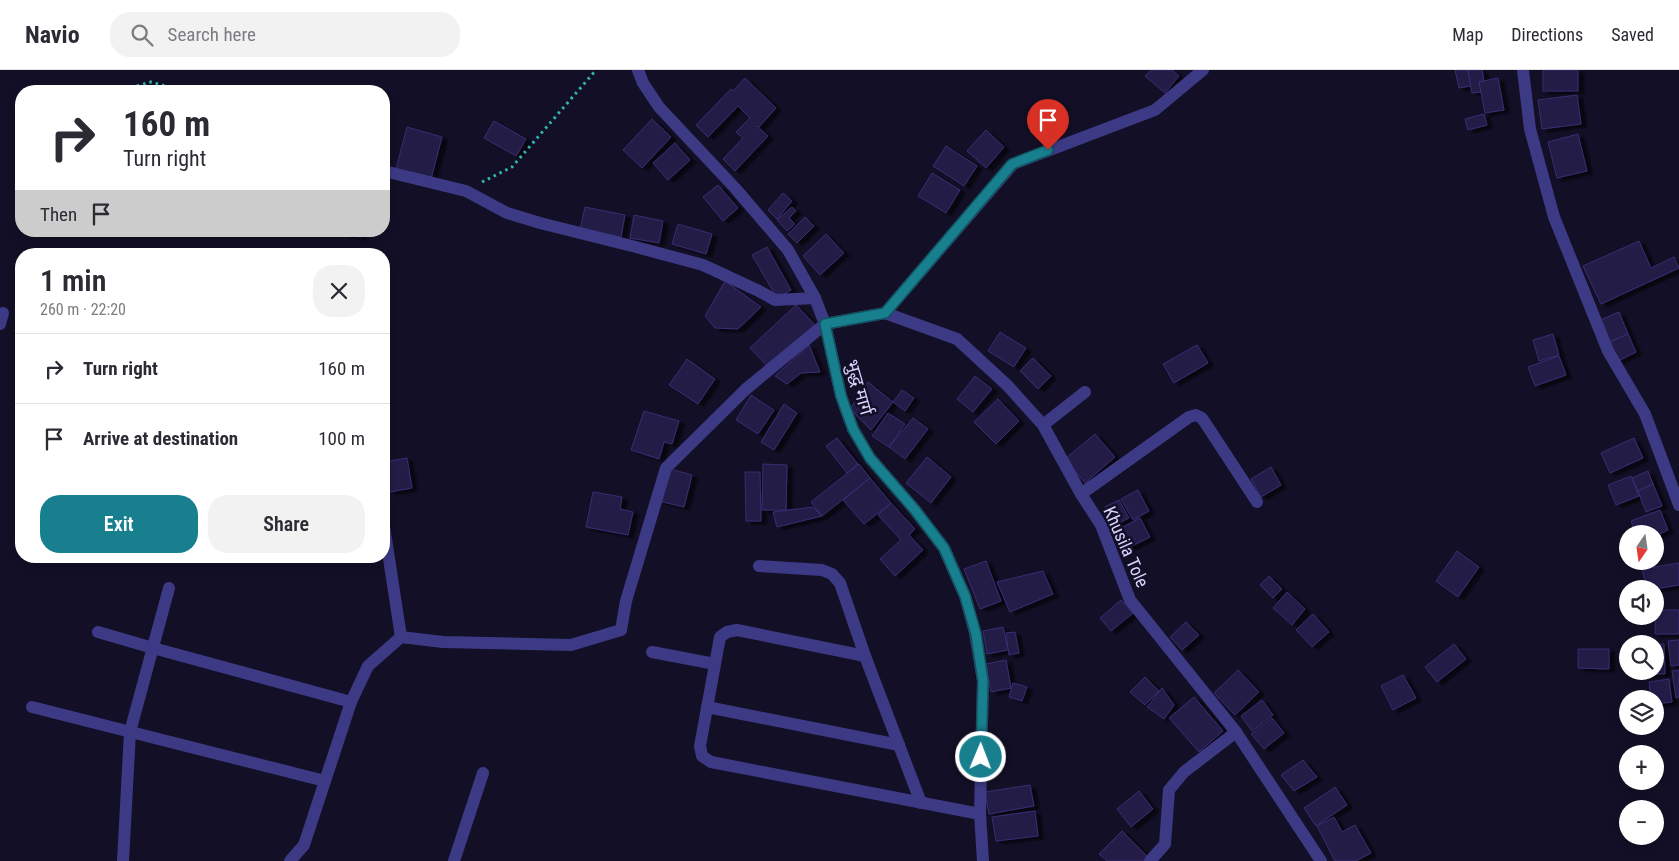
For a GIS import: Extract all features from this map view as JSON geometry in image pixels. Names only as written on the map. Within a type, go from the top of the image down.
[{"type":"street","name":"भुद्ध मार्ग","points":[[638,70],[643,83],[659,106],[735,188],[788,250],[815,298],[825,324],[841,396],[853,429],[870,458],[915,510],[944,548],[965,596],[976,634],[983,681],[980,814],[983,861]]},
{"type":"street","points":[[290,861],[304,845],[351,702],[368,666],[401,637],[443,642],[571,644],[621,630],[626,601],[666,468],[746,389],[825,324],[885,313],[1012,164],[1155,110],[1203,70]]},
{"type":"street","points":[[1524,70],[1530,128],[1554,217],[1608,351],[1645,414],[1679,505]]},
{"type":"street","points":[[390,172],[466,190],[507,213],[540,224],[703,265],[760,291],[775,300],[815,298]]},
{"type":"street","name":"Khusila Tole","points":[[885,313],[957,339],[1008,386],[1043,425],[1081,494],[1101,525],[1130,600],[1236,732],[1321,861]]},
{"type":"street","points":[[1043,425],[1085,392]]},
{"type":"street","points":[[1081,494],[1189,417],[1196,415],[1202,418],[1257,502]]},
{"type":"street","points":[[389,563],[401,637]]},
{"type":"street","points":[[759,566],[822,570],[832,574],[840,583],[865,656],[921,803]]},
{"type":"street","points":[[123,861],[130,732],[169,588]]},
{"type":"street","points":[[865,656],[737,630],[727,632],[720,637],[700,746],[702,756],[711,762],[980,814]]},
{"type":"street","points":[[98,632],[351,702]]},
{"type":"street","points":[[652,652],[716,664]]},
{"type":"street","points":[[32,707],[325,782]]},
{"type":"street","points":[[707,707],[899,745]]},
{"type":"street","points":[[1150,861],[1165,844],[1169,790],[1184,772],[1236,732]]},
{"type":"street","points":[[454,861],[483,773]]},
{"type":"path","points":[[466,190],[512,167],[596,70]]},
{"type":"path","points":[[140,85],[151,82],[162,85]]},
{"type":"building","points":[[1151,70],[1172,70],[1179,76],[1165,93],[1145,76]]},
{"type":"building","points":[[1455,70],[1468,70],[1471,86],[1459,88]]},
{"type":"building","points":[[1468,70],[1482,70],[1484,81],[1479,82],[1481,92],[1472,93]]},
{"type":"building","points":[[1543,70],[1578,70],[1578,91],[1543,91]]},
{"type":"building","points":[[745,78],[776,108],[759,127],[757,126],[768,136],[735,171],[723,159],[743,138],[736,132],[750,118],[738,106],[708,137],[696,125],[731,89],[733,91]]},
{"type":"building","points":[[1498,78],[1504,110],[1485,113],[1479,82]]},
{"type":"building","points":[[1577,95],[1581,124],[1542,129],[1538,100]]},
{"type":"building","points":[[1484,114],[1487,125],[1468,130],[1465,119]]},
{"type":"building","points":[[652,119],[671,137],[642,168],[623,150]]},
{"type":"building","points":[[494,121],[526,139],[516,156],[484,138]]},
{"type":"building","points":[[407,127],[442,137],[431,179],[396,169]]},
{"type":"building","points":[[986,130],[1004,147],[986,168],[967,151]]},
{"type":"building","points":[[1578,134],[1587,171],[1557,178],[1548,142]]},
{"type":"building","points":[[675,143],[690,160],[668,180],[653,163]]},
{"type":"building","points":[[946,146],[977,166],[964,186],[933,166]]},
{"type":"building","points":[[932,173],[960,190],[946,213],[918,196]]},
{"type":"building","points":[[718,185],[738,208],[723,221],[703,197]]},
{"type":"building","points":[[783,193],[792,201],[777,219],[768,210]]},
{"type":"building","points":[[585,207],[625,215],[621,237],[580,229]]},
{"type":"building","points":[[792,207],[796,211],[789,218],[795,224],[787,231],[777,220]]},
{"type":"building","points":[[634,215],[663,221],[659,243],[630,238]]},
{"type":"building","points":[[805,217],[814,226],[797,243],[788,234]]},
{"type":"building","points":[[678,224],[712,234],[706,254],[672,244]]},
{"type":"building","points":[[826,234],[844,253],[820,275],[803,256]]},
{"type":"building","points":[[1639,241],[1651,268],[1674,257],[1679,268],[1601,304],[1583,266]]},
{"type":"building","points":[[767,247],[791,290],[777,298],[752,255]]},
{"type":"building","points":[[725,281],[761,307],[738,329],[715,328],[705,316]]},
{"type":"building","points":[[796,305],[815,325],[769,368],[750,348]]},
{"type":"building","points":[[1619,312],[1628,334],[1610,342],[1600,320]]},
{"type":"building","points":[[1000,332],[1026,348],[1014,367],[988,351]]},
{"type":"building","points":[[1553,334],[1559,355],[1539,361],[1533,340]]},
{"type":"building","points":[[1628,334],[1636,352],[1618,361],[1610,342]]},
{"type":"building","points":[[809,345],[820,372],[801,373],[787,384],[775,376]]},
{"type":"building","points":[[1197,345],[1208,363],[1174,383],[1163,364]]},
{"type":"building","points":[[1559,356],[1566,375],[1535,386],[1528,367]]},
{"type":"building","points":[[1033,358],[1051,376],[1038,389],[1020,371]]},
{"type":"building","points":[[687,359],[715,379],[698,404],[669,385]]},
{"type":"building","points":[[975,376],[992,389],[973,412],[957,399]]},
{"type":"building","points":[[868,382],[893,402],[871,430],[850,409]]},
{"type":"building","points":[[902,390],[914,398],[905,411],[893,402]]},
{"type":"building","points":[[751,395],[774,410],[758,434],[736,420]]},
{"type":"building","points":[[998,399],[1019,421],[996,444],[974,422]]},
{"type":"building","points":[[784,404],[797,413],[774,450],[761,442]]},
{"type":"building","points":[[644,411],[679,421],[672,444],[664,442],[659,459],[631,450]]},
{"type":"building","points":[[888,413],[905,424],[889,447],[872,436]]},
{"type":"building","points":[[913,418],[928,429],[905,459],[889,447]]},
{"type":"building","points":[[1095,434],[1115,457],[1085,483],[1065,459]]},
{"type":"building","points":[[837,438],[858,464],[847,473],[826,446]]},
{"type":"building","points":[[1634,438],[1643,458],[1610,473],[1601,453]]},
{"type":"building","points":[[927,457],[951,477],[931,503],[906,483]]},
{"type":"building","points":[[407,458],[412,488],[390,492],[390,461]]},
{"type":"building","points":[[763,464],[787,465],[786,510],[762,510]]},
{"type":"building","points":[[859,464],[870,478],[822,516],[811,502]]},
{"type":"building","points":[[1271,467],[1281,485],[1261,497],[1251,479]]},
{"type":"building","points":[[666,468],[692,475],[684,507],[659,501]]},
{"type":"building","points":[[1648,471],[1653,484],[1638,491],[1632,478]]},
{"type":"building","points":[[745,472],[760,472],[761,521],[746,521]]},
{"type":"building","points":[[1631,476],[1639,496],[1616,505],[1608,485]]},
{"type":"building","points":[[870,478],[891,503],[864,524],[843,500]]},
{"type":"building","points":[[1653,484],[1662,506],[1646,512],[1638,491]]},
{"type":"building","points":[[1138,490],[1149,511],[1133,520],[1121,499]]},
{"type":"building","points":[[593,492],[622,497],[620,509],[633,512],[628,535],[586,527]]},
{"type":"building","points":[[1119,500],[1129,518],[1115,525],[1105,507]]},
{"type":"building","points":[[891,503],[915,529],[909,535],[923,550],[895,576],[880,559],[901,540],[878,515]]},
{"type":"building","points":[[813,507],[822,516],[777,527],[773,512]]},
{"type":"building","points":[[1660,510],[1668,530],[1664,532],[1664,525],[1633,525],[1631,521]]},
{"type":"building","points":[[1140,518],[1150,537],[1126,549],[1117,530]]},
{"type":"building","points":[[1457,551],[1479,567],[1458,597],[1436,581]]},
{"type":"building","points":[[986,561],[1001,601],[980,609],[964,569]]},
{"type":"building","points":[[1679,563],[1679,585],[1664,588],[1664,580],[1645,580],[1642,570],[1664,570],[1664,565]]},
{"type":"building","points":[[1043,571],[1053,594],[1010,612],[997,582]]},
{"type":"building","points":[[1269,576],[1282,589],[1273,598],[1260,585]]},
{"type":"building","points":[[1287,592],[1305,609],[1292,625],[1273,608]]},
{"type":"building","points":[[1121,600],[1133,613],[1111,631],[1100,618]]},
{"type":"building","points":[[1664,610],[1679,610],[1679,634],[1655,634],[1655,625],[1664,625]]},
{"type":"building","points":[[1313,614],[1329,632],[1312,647],[1296,630]]},
{"type":"building","points":[[1186,622],[1199,635],[1182,650],[1170,637]]},
{"type":"building","points":[[1003,627],[1008,650],[987,654],[983,631]]},
{"type":"building","points":[[1015,632],[1019,653],[1009,655],[1006,633]]},
{"type":"building","points":[[1679,640],[1679,665],[1671,666],[1668,641]]},
{"type":"building","points":[[1454,644],[1466,659],[1437,682],[1425,667]]},
{"type":"building","points":[[1578,649],[1609,649],[1609,669],[1578,668]]},
{"type":"building","points":[[1006,660],[1011,688],[991,692],[986,664]]},
{"type":"building","points":[[1238,670],[1259,692],[1235,715],[1214,693]]},
{"type":"building","points":[[1679,670],[1679,697],[1676,698],[1672,671]]},
{"type":"building","points":[[1403,675],[1416,698],[1393,710],[1381,686]]},
{"type":"building","points":[[1145,677],[1159,691],[1145,705],[1130,692]]},
{"type":"building","points":[[1669,679],[1672,702],[1664,703],[1664,690],[1650,690],[1649,682]]},
{"type":"building","points":[[1013,683],[1027,687],[1022,701],[1009,697]]},
{"type":"building","points":[[1162,688],[1174,705],[1164,719],[1147,707]]},
{"type":"building","points":[[1194,697],[1223,731],[1199,752],[1169,718]]},
{"type":"building","points":[[1262,700],[1273,715],[1252,731],[1241,716]]},
{"type":"building","points":[[1272,718],[1284,733],[1264,749],[1251,734]]},
{"type":"building","points":[[1303,760],[1317,777],[1294,791],[1281,775]]},
{"type":"building","points":[[1030,785],[1034,806],[989,814],[985,792]]},
{"type":"building","points":[[1335,787],[1347,805],[1316,826],[1304,808]]},
{"type":"building","points":[[1139,791],[1153,809],[1131,827],[1117,809]]},
{"type":"building","points":[[1035,811],[1038,836],[996,841],[992,817]]},
{"type":"building","points":[[1334,817],[1342,832],[1355,825],[1371,853],[1356,861],[1335,861],[1317,826]]},
{"type":"building","points":[[1122,831],[1148,857],[1144,861],[1107,861],[1099,854]]},
{"type":"route","points":[[981,757],[983,681],[976,634],[965,596],[944,548],[915,510],[870,458],[853,429],[841,396],[825,324],[885,313],[1012,164],[1048,150]]}]
